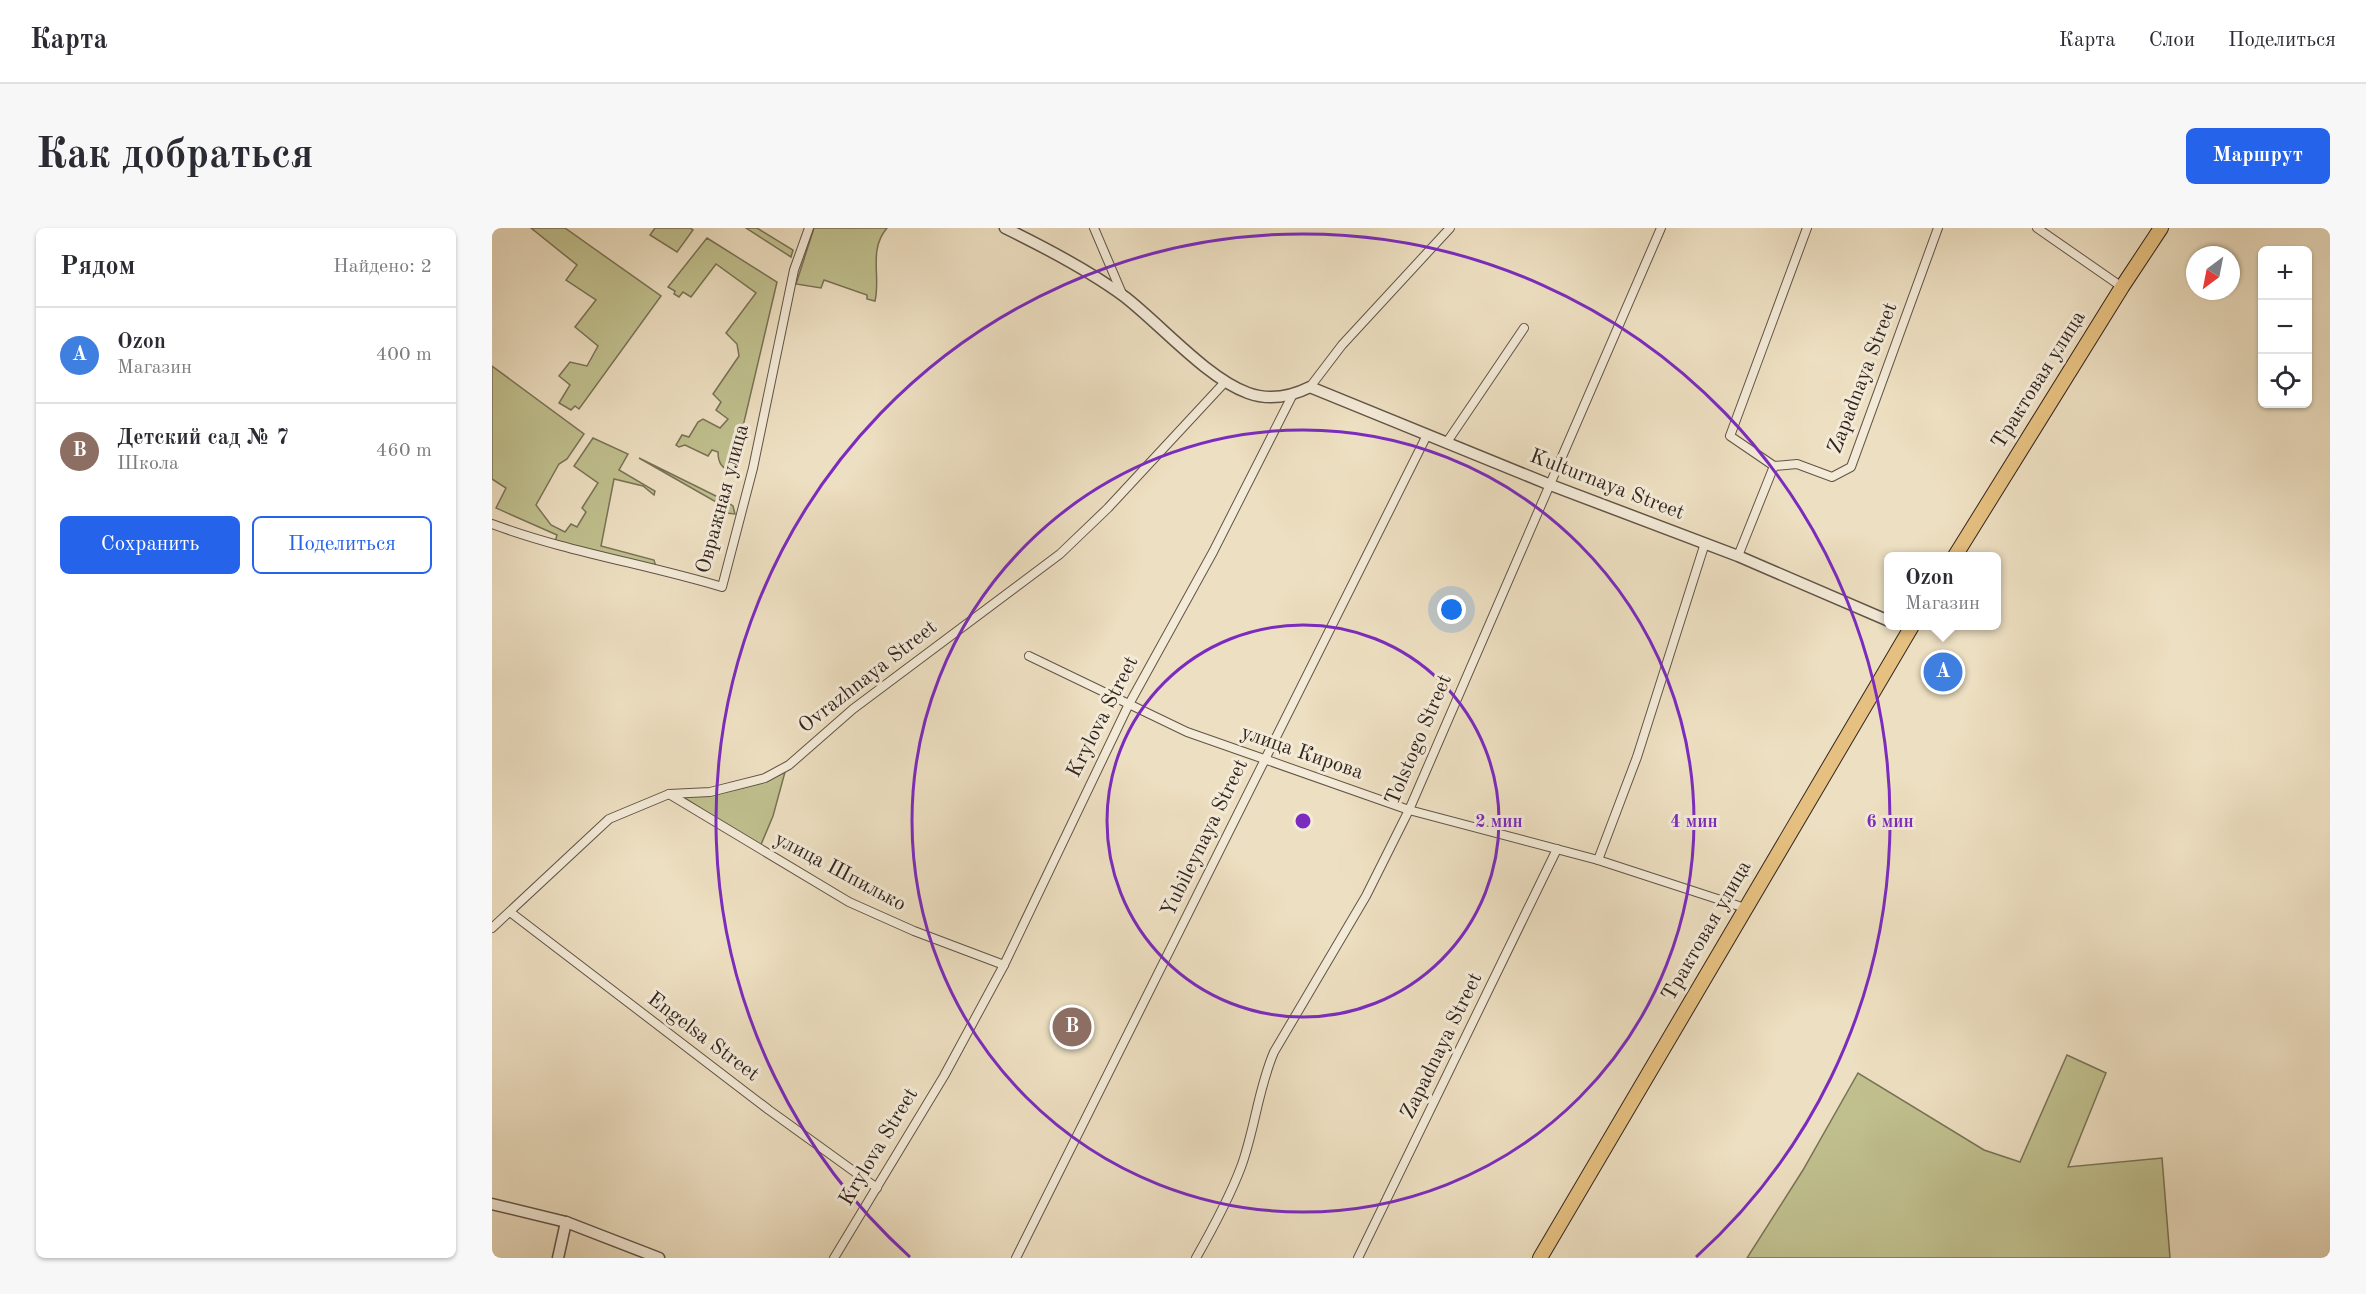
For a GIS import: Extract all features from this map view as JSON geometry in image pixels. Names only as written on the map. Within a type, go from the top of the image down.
[{"type":"main road","name":"Трактовая улица","points":[[1956,552],[2161,228]]},
{"type":"main road","name":"Трактовая улица","points":[[1540,1258],[1905,630]]},
{"type":"street","name":"Овражная улица","points":[[492,524],[527,537],[673,572],[722,587],[751,477],[794,270],[809,228]]},
{"type":"street","points":[[1005,228],[1032,241],[1123,296],[1225,382],[1248,393],[1266,397],[1292,396],[1310,387],[1342,345],[1450,228]]},
{"type":"street","points":[[1094,228],[1123,296]]},
{"type":"street","name":"Tolstogo Street","points":[[1196,1258],[1224,1209],[1242,1165],[1267,1068],[1274,1052],[1366,896],[1409,810],[1548,484],[1661,228]]},
{"type":"street","points":[[1738,556],[1774,466],[1730,436],[1807,228]]},
{"type":"street","name":"Zapadnaya Street","points":[[1774,466],[1797,464],[1832,477],[1851,467],[1938,228]]},
{"type":"street","points":[[2037,228],[2122,287]]},
{"type":"street","points":[[1447,441],[1524,328]]},
{"type":"street","name":"Ovrazhnaya Street","points":[[492,928],[609,819],[669,794],[710,792],[765,778],[789,765],[853,709],[1060,554],[1108,508],[1225,382]]},
{"type":"street","name":"Kulturnaya Street","points":[[1310,387],[1548,484],[1738,556],[1884,619]]},
{"type":"street","name":"Krylova Street","points":[[834,1258],[944,1076],[1004,965],[1128,706],[1212,552],[1292,396]]},
{"type":"street","name":"Yubileynaya Street","points":[[1016,1258],[1427,435]]},
{"type":"street","points":[[1598,861],[1637,757],[1705,543]]},
{"type":"street","name":"улица Кирова","points":[[1029,656],[1128,706],[1187,732],[1409,810],[1557,849],[1745,908]]},
{"type":"street","name":"улица Шпилько","points":[[669,794],[849,902],[914,931],[1004,965]]},
{"type":"street","name":"Zapadnaya Street","points":[[1358,1258],[1557,849]]},
{"type":"street","name":"Engelsa Street","points":[[510,912],[769,1110],[877,1188]]},
{"type":"street","points":[[492,1204],[566,1222],[659,1258]]},
{"type":"street","points":[[558,1258],[566,1222]]},
{"type":"green space","points":[[531,228],[565,228],[661,296],[579,409],[575,406],[571,410],[559,403],[570,385],[559,376],[570,362],[587,366],[598,346],[575,327],[596,300],[566,280],[577,265]]},
{"type":"green space","points":[[655,228],[690,228],[693,230],[677,252],[650,235]]},
{"type":"green space","points":[[746,228],[757,228],[793,250],[791,257]]},
{"type":"green space","points":[[814,228],[887,228],[881,236],[876,254],[875,301],[867,299],[867,295],[824,280],[821,288],[796,284]]},
{"type":"green space","points":[[707,238],[777,282],[732,473],[721,465],[718,452],[712,450],[708,456],[685,445],[679,447],[676,445],[682,435],[689,437],[698,422],[703,419],[720,428],[728,419],[716,410],[721,402],[713,394],[739,356],[737,344],[726,333],[756,293],[716,264],[691,297],[683,292],[679,297],[674,294],[675,291],[668,287]]},
{"type":"green space","points":[[492,366],[584,434],[567,459],[559,464],[536,505],[551,525],[565,532],[571,524],[577,527],[586,512],[582,508],[598,483],[574,466],[593,438],[628,454],[619,470],[655,491],[654,495],[643,486],[614,479],[601,546],[654,560],[656,567],[555,542],[557,535],[496,508],[506,488],[492,479]]},
{"type":"green space","points":[[639,458],[724,500],[733,506],[735,514],[726,513],[725,507]]},
{"type":"green space","points":[[785,772],[773,816],[760,847],[683,797],[735,790],[760,783]]},
{"type":"green space","points":[[2067,1055],[2106,1073],[2068,1167],[2162,1158],[2170,1258],[1747,1258],[1803,1170],[1858,1073],[1984,1150],[2020,1162]]},
{"type":"place","name":"Ozon","points":[[1943,672]]},
{"type":"place","name":"Детский сад № 7","points":[[1072,1027]]}]
